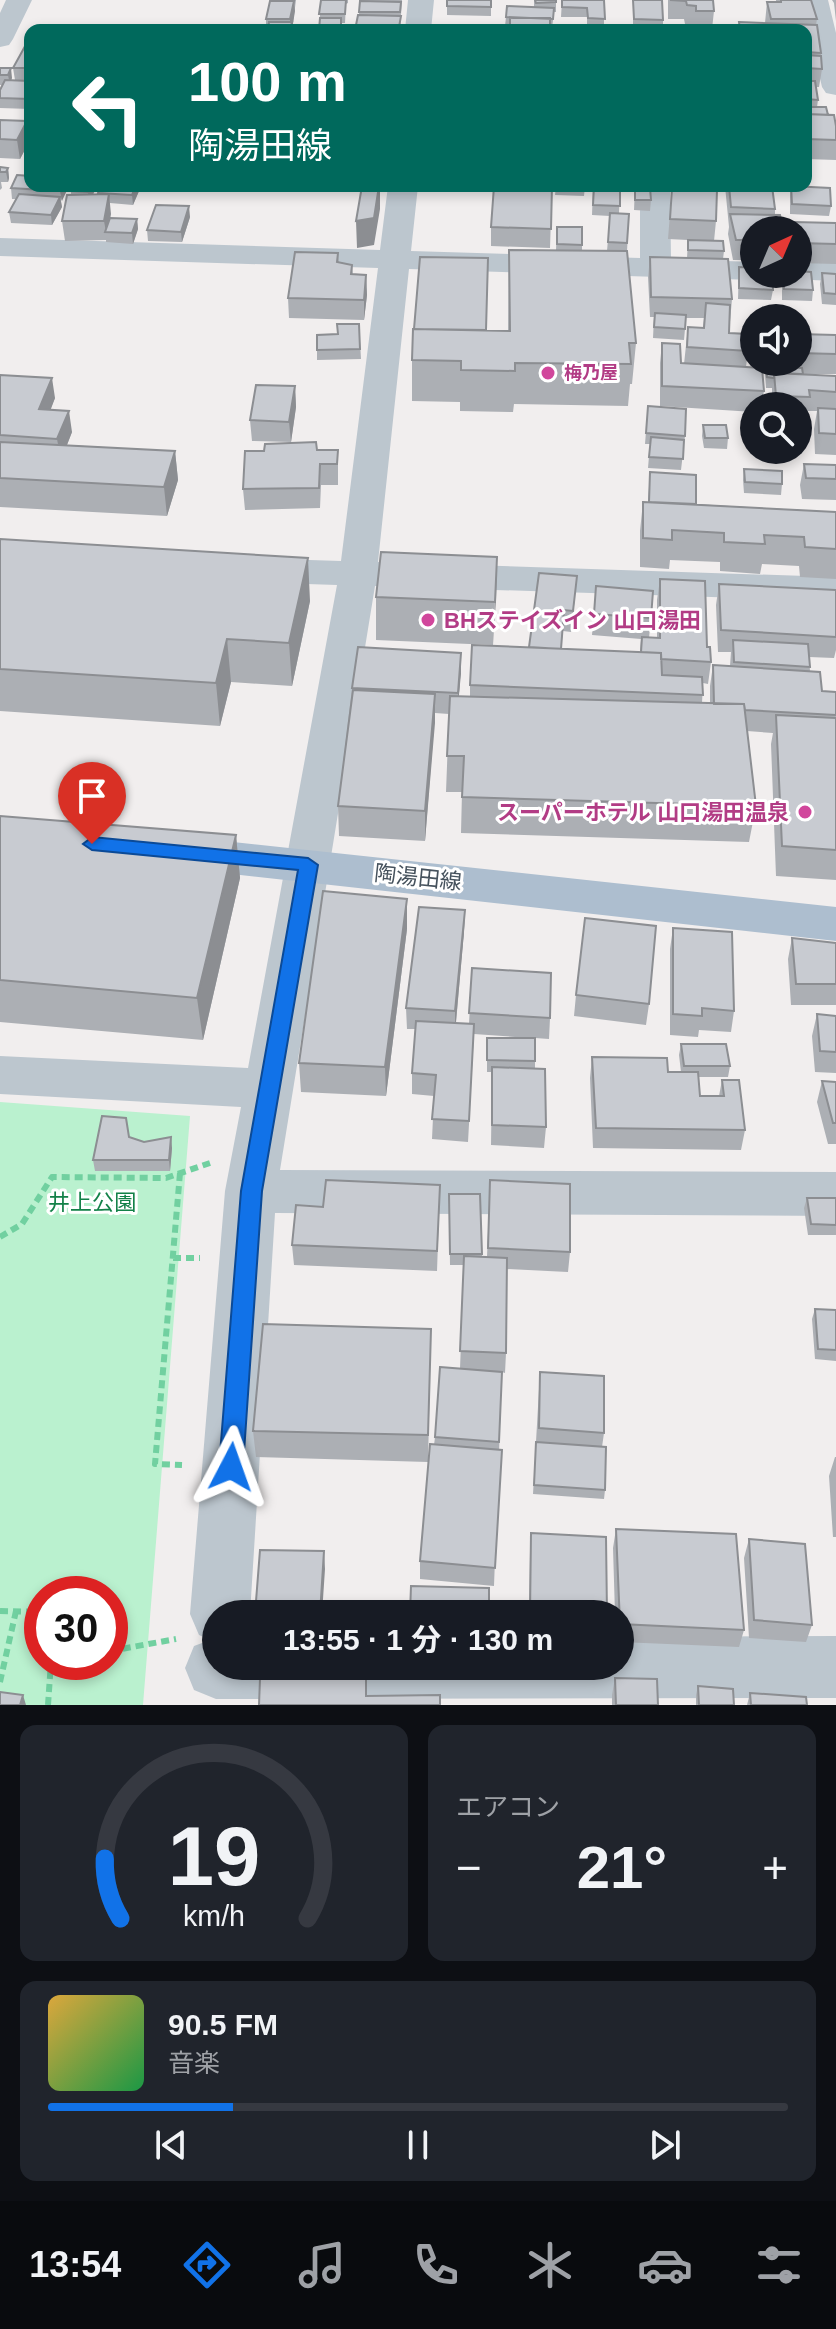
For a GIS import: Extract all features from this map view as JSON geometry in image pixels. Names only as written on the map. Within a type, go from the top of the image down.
[{"type":"main road","name":"陶湯田線","points":[[139,848],[836,924]]},
{"type":"street","points":[[0,39],[19,0]]},
{"type":"street","points":[[419,24],[421,0]]},
{"type":"street","points":[[815,0],[834,70]]},
{"type":"street","points":[[214,1600],[255,1168],[358,575],[402,192]]},
{"type":"street","points":[[655,192],[656,269]]},
{"type":"street","points":[[0,247],[740,271]]},
{"type":"street","points":[[812,272],[836,272]]},
{"type":"street","points":[[218,569],[836,589]]},
{"type":"street","points":[[0,1075],[269,1089]]},
{"type":"street","points":[[255,1168],[836,1194]]},
{"type":"street","points":[[634,1664],[836,1667]]},
{"type":"path","points":[[0,1237],[22,1224],[52,1177],[166,1178],[180,1173],[255,1168]]},
{"type":"path","points":[[180,1173],[155,1464],[196,1465]]},
{"type":"path","points":[[173,1258],[213,1259]]},
{"type":"path","points":[[0,1611],[24,1611]]},
{"type":"path","points":[[0,1682],[16,1611]]},
{"type":"path","points":[[128,1652],[202,1658]]},
{"type":"path","points":[[48,1705],[50,1680]]},
{"type":"green space","name":"井上公園","points":[[0,1102],[190,1116],[143,1705],[0,1705]]},
{"type":"building","points":[[321,0],[346,0],[345,14],[319,14]]},
{"type":"building","points":[[447,0],[491,0],[491,7],[447,6]]},
{"type":"building","points":[[535,0],[556,0],[556,2],[536,3]]},
{"type":"building","points":[[562,0],[604,0],[605,19],[588,18],[587,8],[562,7]]},
{"type":"building","points":[[633,0],[662,0],[663,20],[634,19]]},
{"type":"building","points":[[670,0],[713,0],[714,11],[696,11],[696,6],[687,5],[686,1]]},
{"type":"building","points":[[811,0],[817,19],[771,19],[767,2]]},
{"type":"building","points":[[270,1],[294,1],[290,19],[266,19]]},
{"type":"building","points":[[360,1],[401,2],[400,12],[359,12]]},
{"type":"building","points":[[507,6],[554,8],[553,19],[506,17]]},
{"type":"building","points":[[358,15],[401,16],[400,24],[356,24]]},
{"type":"building","points":[[320,18],[341,18],[341,24],[320,24]]},
{"type":"building","points":[[510,18],[550,18],[550,24],[510,24]]},
{"type":"building","points":[[269,22],[292,22],[292,24]]},
{"type":"building","points":[[739,22],[791,24],[739,24]]},
{"type":"building","points":[[812,25],[817,25],[821,53],[812,52]]},
{"type":"building","points":[[24,48],[24,68],[13,68]]},
{"type":"building","points":[[812,55],[821,56],[822,69],[812,68]]},
{"type":"building","points":[[0,68],[11,68],[8,75],[0,75]]},
{"type":"building","points":[[5,80],[24,81],[24,99],[0,98]]},
{"type":"building","points":[[812,81],[815,81],[818,100],[812,100]]},
{"type":"building","points":[[812,107],[826,107],[828,115],[812,114]]},
{"type":"building","points":[[812,114],[834,115],[836,140],[812,139]]},
{"type":"building","points":[[0,120],[24,121],[17,140],[0,139]]},
{"type":"building","points":[[17,175],[24,176],[24,189],[11,188]]},
{"type":"building","points":[[812,187],[830,188],[831,206],[792,204],[791,192],[812,192]]},
{"type":"building","points":[[98,192],[133,192],[132,195]]},
{"type":"building","points":[[361,192],[378,192],[374,218],[356,221]]},
{"type":"building","points":[[494,192],[552,192],[551,229],[491,227]]},
{"type":"building","points":[[594,192],[620,192],[620,206],[593,205]]},
{"type":"building","points":[[635,192],[650,192],[651,200],[635,200]]},
{"type":"building","points":[[672,192],[717,192],[716,221],[670,219]]},
{"type":"building","points":[[730,192],[773,192],[775,209],[731,207]]},
{"type":"building","points":[[19,194],[60,197],[51,215],[9,212]]},
{"type":"building","points":[[109,194],[104,221],[62,221],[67,195]]},
{"type":"building","points":[[156,205],[189,206],[181,232],[147,230]]},
{"type":"building","points":[[610,213],[629,214],[627,243],[608,242]]},
{"type":"building","points":[[730,214],[780,215],[740,216],[740,240],[736,240]]},
{"type":"building","points":[[110,218],[137,219],[132,233],[105,232]]},
{"type":"building","points":[[812,222],[836,223],[836,244],[812,243]]},
{"type":"building","points":[[557,227],[582,227],[582,245],[557,244]]},
{"type":"building","points":[[688,240],[723,241],[724,251],[688,250]]},
{"type":"building","points":[[509,250],[627,251],[636,343],[629,343],[631,364],[515,363],[515,371],[461,370],[461,361],[412,360],[413,329],[510,331]]},
{"type":"building","points":[[295,252],[338,253],[337,262],[352,265],[351,274],[366,275],[364,300],[288,298]]},
{"type":"building","points":[[420,257],[488,258],[486,330],[414,329]]},
{"type":"building","points":[[650,257],[728,259],[732,299],[651,297]]},
{"type":"building","points":[[739,267],[740,288],[773,290],[739,288]]},
{"type":"building","points":[[822,273],[836,274],[836,294],[824,293]]},
{"type":"building","points":[[812,281],[813,290],[784,289],[812,288]]},
{"type":"building","points":[[706,303],[730,305],[729,333],[740,334],[740,350],[687,347],[688,327],[704,328]]},
{"type":"building","points":[[655,313],[686,315],[685,329],[654,327]]},
{"type":"building","points":[[337,324],[359,324],[360,349],[317,350],[317,335],[338,334]]},
{"type":"building","points":[[812,334],[836,335],[836,354],[812,353]]},
{"type":"building","points":[[662,343],[680,344],[681,363],[740,367],[740,376],[763,376],[764,391],[662,386]]},
{"type":"building","points":[[0,375],[52,378],[39,409],[69,411],[57,439],[0,435]]},
{"type":"building","points":[[774,376],[836,376],[836,392],[776,392]]},
{"type":"building","points":[[256,385],[295,386],[289,422],[250,420]]},
{"type":"building","points":[[648,406],[686,409],[685,436],[646,433]]},
{"type":"building","points":[[818,408],[836,409],[836,434],[819,433]]},
{"type":"building","points":[[703,425],[726,425],[728,438],[705,438]]},
{"type":"building","points":[[651,437],[684,440],[683,459],[649,457]]},
{"type":"building","points":[[0,442],[175,451],[164,487],[0,478]]},
{"type":"building","points":[[316,442],[317,450],[338,450],[337,464],[320,464],[319,488],[243,489],[245,451],[264,451],[265,444]]},
{"type":"building","points":[[804,464],[836,465],[836,479],[806,478]]},
{"type":"building","points":[[744,469],[782,471],[782,484],[745,482]]},
{"type":"building","points":[[650,472],[696,475],[696,504],[649,502]]},
{"type":"building","points":[[643,502],[836,512],[836,549],[805,547],[804,537],[764,535],[765,544],[724,542],[724,533],[672,530],[672,540],[643,538]]},
{"type":"building","points":[[0,539],[308,558],[289,643],[227,639],[216,683],[0,669]]},
{"type":"building","points":[[381,552],[497,557],[495,602],[376,597]]},
{"type":"building","points":[[539,573],[577,576],[573,611],[564,610],[561,649],[529,647]]},
{"type":"building","points":[[660,579],[705,581],[707,647],[710,647],[711,662],[661,659],[661,653],[641,652],[642,637],[660,638]]},
{"type":"building","points":[[719,584],[836,590],[836,637],[721,630]]},
{"type":"building","points":[[596,586],[653,591],[651,618],[594,614]]},
{"type":"building","points":[[733,640],[808,644],[810,667],[734,662]]},
{"type":"building","points":[[472,645],[661,653],[662,675],[702,677],[703,695],[470,685]]},
{"type":"building","points":[[358,647],[461,653],[458,693],[352,688]]},
{"type":"building","points":[[713,665],[820,672],[822,691],[836,692],[836,715],[745,710],[744,704],[714,704]]},
{"type":"building","points":[[353,690],[435,694],[425,811],[338,806]]},
{"type":"building","points":[[450,696],[744,704],[756,806],[462,797],[464,756],[447,756]]},
{"type":"building","name":"スーパーホテル 山口湯田温泉","points":[[776,715],[836,718],[836,850],[782,846]]},
{"type":"building","points":[[0,816],[236,835],[197,998],[0,980]]},
{"type":"building","points":[[323,891],[407,899],[385,1067],[299,1063]]},
{"type":"building","points":[[419,907],[465,910],[455,1011],[406,1008]]},
{"type":"building","points":[[585,918],[656,926],[649,1004],[576,995]]},
{"type":"building","points":[[673,928],[732,932],[734,1011],[702,1008],[702,1016],[673,1014]]},
{"type":"building","points":[[792,938],[836,943],[836,984],[796,984]]},
{"type":"building","points":[[472,968],[551,973],[550,1018],[469,1013]]},
{"type":"building","points":[[817,1014],[836,1016],[836,1052],[820,1051]]},
{"type":"building","points":[[416,1021],[474,1024],[469,1121],[432,1119],[436,1075],[412,1073]]},
{"type":"building","points":[[487,1038],[535,1038],[535,1061],[487,1060]]},
{"type":"building","points":[[681,1044],[726,1044],[730,1066],[684,1066]]},
{"type":"building","points":[[592,1057],[667,1058],[668,1072],[698,1072],[700,1096],[724,1096],[722,1080],[739,1080],[745,1130],[596,1128]]},
{"type":"building","points":[[492,1067],[545,1069],[546,1127],[492,1125]]},
{"type":"building","points":[[822,1081],[836,1082],[836,1123],[833,1123]]},
{"type":"building","points":[[102,1116],[126,1118],[129,1137],[144,1142],[171,1137],[169,1160],[93,1160]]},
{"type":"building","points":[[326,1180],[440,1185],[437,1251],[292,1245],[296,1205],[323,1207]]},
{"type":"building","points":[[490,1180],[570,1184],[570,1252],[488,1248]]},
{"type":"building","points":[[449,1194],[480,1194],[482,1254],[450,1254]]},
{"type":"building","points":[[807,1198],[836,1198],[836,1225],[811,1224]]},
{"type":"building","points":[[464,1256],[507,1258],[506,1353],[460,1351]]},
{"type":"building","points":[[815,1309],[836,1310],[836,1350],[818,1349]]},
{"type":"building","points":[[263,1324],[431,1329],[428,1435],[253,1431]]},
{"type":"building","points":[[440,1367],[502,1372],[499,1442],[435,1437]]},
{"type":"building","points":[[540,1372],[604,1376],[604,1433],[539,1428]]},
{"type":"building","points":[[536,1442],[606,1447],[605,1490],[534,1485]]},
{"type":"building","points":[[430,1444],[502,1450],[495,1568],[420,1561]]},
{"type":"building","points":[[616,1529],[736,1534],[744,1630],[634,1625],[634,1600],[619,1600]]},
{"type":"building","points":[[531,1533],[606,1537],[607,1600],[530,1600]]},
{"type":"building","points":[[749,1539],[805,1544],[812,1625],[754,1620]]},
{"type":"building","points":[[260,1550],[324,1551],[321,1600],[256,1600]]},
{"type":"building","points":[[411,1586],[489,1588],[489,1600],[410,1600]]},
{"type":"building","points":[[657,1679],[658,1705],[616,1705],[615,1680]]},
{"type":"building","points":[[260,1680],[366,1680],[366,1696],[440,1695],[440,1705],[259,1705]]},
{"type":"building","points":[[698,1686],[733,1689],[734,1705],[699,1705]]},
{"type":"building","points":[[0,1692],[23,1695],[20,1705],[0,1705]]},
{"type":"building","points":[[750,1693],[806,1697],[807,1705],[751,1705]]},
{"type":"place","name":"梅乃屋","points":[[548,373]]},
{"type":"place","name":"BHステイズイン 山口湯田","points":[[428,620]]},
{"type":"place","name":"スーパーホテル 山口湯田温泉","points":[[805,812]]},
{"type":"route","points":[[92,844],[308,865],[251,1191],[231,1467]]}]
